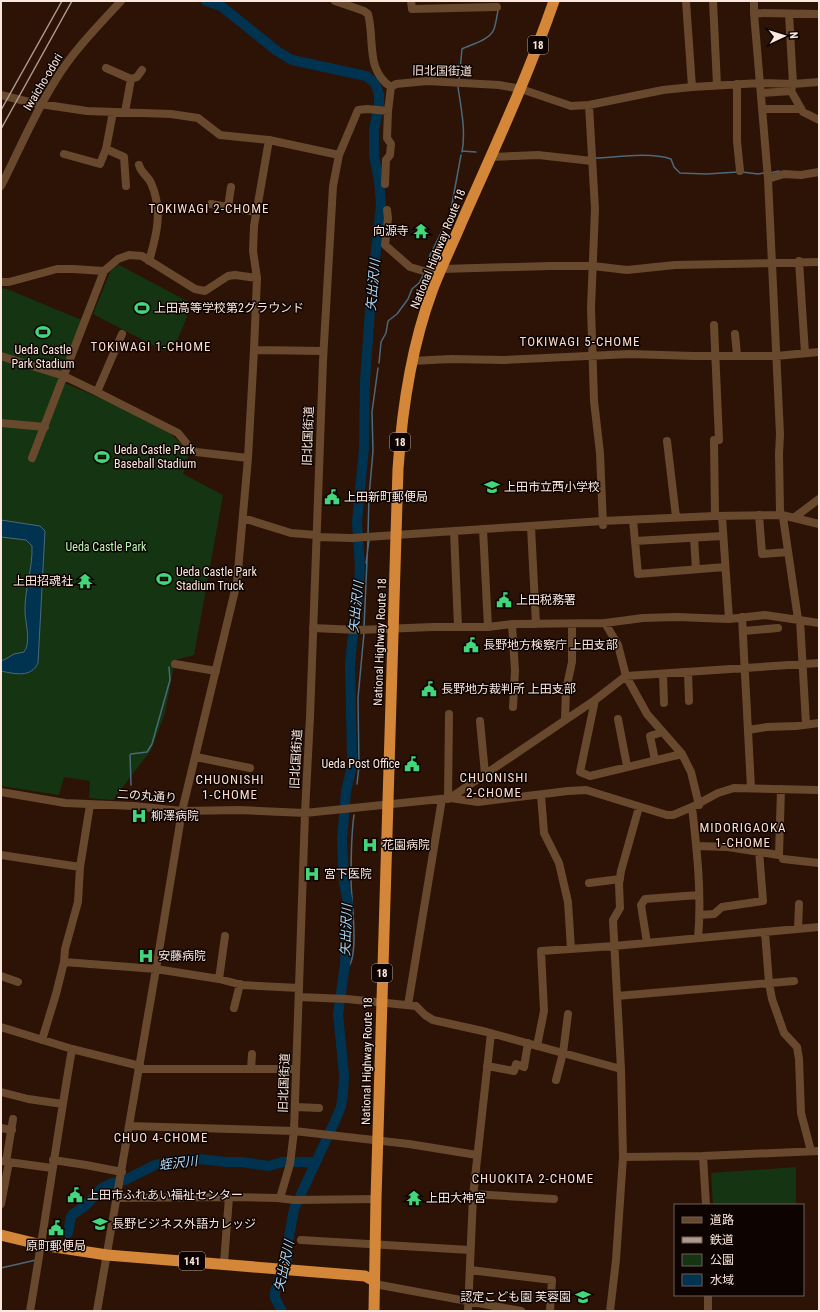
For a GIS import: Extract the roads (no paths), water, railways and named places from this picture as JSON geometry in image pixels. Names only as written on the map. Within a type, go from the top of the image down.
[{"type":"highway","name":"National Highway Route 18","points":[[374,1311],[381,1003],[396,535],[399,450],[406,392],[424,314],[441,269],[520,89],[541,38],[554,1]]},
{"type":"highway","name":"141","points":[[1,1235],[41,1248],[107,1255],[224,1263],[365,1276],[374,1281]]},
{"type":"street","name":"Iwaicho-odori","points":[[1,186],[41,104],[55,80],[78,49],[121,1]]},
{"type":"street","points":[[335,1],[364,11],[368,14],[373,62],[381,77],[391,88],[386,111],[387,138],[391,144],[390,155],[386,160],[385,184]]},
{"type":"street","points":[[411,1],[412,9],[497,7]]},
{"type":"street","points":[[686,1],[692,87]]},
{"type":"street","points":[[713,1],[717,85]]},
{"type":"street","points":[[754,1],[768,179],[780,434],[780,512],[782,515],[799,620],[806,724]]},
{"type":"street","points":[[754,13],[819,14]]},
{"type":"street","points":[[789,14],[792,87],[803,112],[819,120]]},
{"type":"street","points":[[106,68],[131,79],[137,77],[142,70]]},
{"type":"street","points":[[125,112],[131,79]]},
{"type":"street","name":"旧北国街道","points":[[391,88],[396,84],[427,81],[499,85],[520,89],[571,106],[589,105],[663,90],[692,87],[761,83],[792,87]]},
{"type":"street","points":[[762,93],[819,82]]},
{"type":"street","points":[[737,84],[737,141],[740,171]]},
{"type":"street","points":[[1,95],[41,104],[87,111],[171,114],[198,118],[220,135],[269,140],[339,155]]},
{"type":"street","points":[[589,105],[595,198],[591,308],[594,401],[600,453],[603,524]]},
{"type":"street","points":[[763,109],[801,109]]},
{"type":"street","points":[[254,350],[323,351],[333,186],[339,155],[358,110],[386,111]]},
{"type":"street","points":[[64,154],[100,164],[106,149],[113,112]]},
{"type":"street","points":[[97,1311],[121,1177],[182,811],[237,582],[248,458],[254,350],[257,278],[253,251],[256,212],[269,140]]},
{"type":"street","points":[[106,149],[124,157],[126,186]]},
{"type":"street","points":[[490,157],[538,155],[592,161]]},
{"type":"street","points":[[140,165],[141,171],[151,182],[157,201],[157,235],[149,261]]},
{"type":"street","points":[[768,179],[784,174],[801,175],[819,172]]},
{"type":"street","points":[[228,207],[231,187]]},
{"type":"street","points":[[211,204],[256,212]]},
{"type":"street","points":[[387,210],[388,218],[385,245],[410,267],[427,272],[441,269],[593,266],[627,270],[675,265],[799,261],[819,262]]},
{"type":"street","points":[[32,458],[104,271],[118,259],[130,255],[142,256],[195,289],[205,291],[228,276],[235,275],[257,278]]},
{"type":"street","points":[[799,261],[805,353]]},
{"type":"street","points":[[1,282],[9,282],[57,270],[73,269],[104,271]]},
{"type":"street","points":[[714,325],[719,440],[714,440],[719,516],[723,536],[729,619]]},
{"type":"street","points":[[97,392],[122,334]]},
{"type":"street","points":[[735,334],[737,355]]},
{"type":"street","name":"旧北国街道","points":[[280,1198],[291,1161],[294,1131],[305,813],[314,628],[323,351]]},
{"type":"street","points":[[412,361],[451,359],[504,360],[630,354],[776,356],[819,352]]},
{"type":"street","points":[[1,356],[64,376],[97,392],[178,433],[191,449],[196,452],[248,458]]},
{"type":"street","points":[[1,423],[45,427]]},
{"type":"street","points":[[667,441],[676,517]]},
{"type":"street","points":[[794,517],[819,499]]},
{"type":"street","points":[[759,515],[762,554],[788,552]]},
{"type":"street","points":[[243,518],[291,533],[352,538],[483,529],[603,524],[676,517],[782,515],[819,524]]},
{"type":"street","points":[[633,520],[638,574],[725,567]]},
{"type":"street","points":[[531,527],[536,624]]},
{"type":"street","points":[[483,529],[488,627]]},
{"type":"street","points":[[454,531],[458,627]]},
{"type":"street","points":[[635,541],[723,536]]},
{"type":"street","points":[[694,538],[696,569]]},
{"type":"street","points":[[314,628],[358,630],[432,626],[488,627],[512,624],[605,623],[643,618],[677,617],[729,619],[765,615],[819,623]]},
{"type":"street","points":[[742,617],[751,788]]},
{"type":"street","points":[[605,623],[618,644],[626,676],[648,714],[682,754],[691,772],[695,806],[700,915],[698,938]]},
{"type":"street","points":[[512,624],[515,671],[513,706]]},
{"type":"street","points":[[565,720],[566,690],[572,662],[572,624]]},
{"type":"street","points":[[743,631],[778,628]]},
{"type":"street","points":[[447,799],[595,700],[626,676],[819,663]]},
{"type":"street","points":[[175,664],[216,671]]},
{"type":"street","points":[[688,672],[689,701]]},
{"type":"street","points":[[663,674],[664,703]]},
{"type":"street","points":[[595,700],[580,772],[590,776],[682,754]]},
{"type":"street","points":[[408,1005],[447,799],[449,714]]},
{"type":"street","points":[[618,718],[627,766]]},
{"type":"street","points":[[480,721],[485,774]]},
{"type":"street","points":[[748,730],[819,723]]},
{"type":"street","points":[[656,760],[650,736],[663,732]]},
{"type":"street","points":[[196,757],[250,768]]},
{"type":"street","points":[[586,790],[590,776]]},
{"type":"street","points":[[388,805],[447,799],[478,802],[586,790],[667,815],[673,815],[695,806],[718,793],[734,788],[819,790]]},
{"type":"street","points":[[696,846],[728,847],[779,855],[781,789]]},
{"type":"street","name":"二の丸通り","points":[[1,792],[65,804],[134,806],[182,811],[240,810],[305,813],[388,805]]},
{"type":"street","points":[[541,795],[544,833],[559,863],[568,902],[571,949]]},
{"type":"street","points":[[42,1040],[56,994],[64,962],[65,949],[78,902],[80,867],[90,805]]},
{"type":"street","points":[[610,1311],[616,1260],[623,1157],[621,1069],[613,920],[620,908],[620,879],[640,807]]},
{"type":"street","points":[[700,915],[714,914],[722,907],[763,901],[759,852]]},
{"type":"street","points":[[1,855],[80,867]]},
{"type":"street","points":[[784,859],[819,863]]},
{"type":"street","points":[[589,883],[620,879]]},
{"type":"street","points":[[647,943],[641,905],[645,899],[699,895]]},
{"type":"street","points":[[798,904],[798,929]]},
{"type":"street","points":[[537,1046],[544,1011],[541,951],[614,946],[819,927]]},
{"type":"street","points":[[623,1157],[703,1156],[815,1151],[801,1113],[800,1073],[797,1047],[784,1033],[777,1016],[769,983],[765,932]]},
{"type":"street","points":[[219,979],[225,936]]},
{"type":"street","points":[[64,962],[156,969],[219,979],[240,984],[300,988]]},
{"type":"street","points":[[1,976],[18,982]]},
{"type":"street","points":[[617,996],[794,981]]},
{"type":"street","points":[[234,1008],[240,984]]},
{"type":"street","points":[[299,998],[346,999],[416,1006],[425,1015],[433,1020],[491,1033],[621,1069]]},
{"type":"street","points":[[556,1080],[563,1053],[568,1014]]},
{"type":"street","points":[[1,1027],[72,1049],[139,1067],[296,1069]]},
{"type":"street","points":[[468,1311],[473,1194],[491,1033]]},
{"type":"street","points":[[487,1066],[514,1072],[516,1064],[524,1067],[528,1043]]},
{"type":"street","points":[[30,1311],[72,1049]]},
{"type":"street","points":[[252,1054],[252,1069]]},
{"type":"street","points":[[1,1092],[28,1100],[63,1104]]},
{"type":"street","points":[[295,1107],[319,1108]]},
{"type":"street","points":[[1,1204],[6,1161],[5,1147],[12,1130],[13,1119]]},
{"type":"street","points":[[129,1126],[294,1131],[423,1146],[477,1155]]},
{"type":"street","points":[[1,1128],[12,1130]]},
{"type":"street","points":[[703,1156],[706,1204]]},
{"type":"street","points":[[6,1161],[86,1165],[121,1177]]},
{"type":"street","points":[[473,1194],[554,1199]]},
{"type":"street","points":[[117,1198],[229,1197],[280,1198],[294,1200],[376,1199]]},
{"type":"street","points":[[224,1263],[229,1197]]},
{"type":"street","points":[[301,1240],[470,1250]]},
{"type":"street","points":[[470,1270],[552,1280],[550,1311]]},
{"type":"street","points":[[374,1281],[380,1285],[521,1311]]},
{"type":"street","points":[[708,1296],[708,1311]]},
{"type":"water","points":[[1,520],[40,526],[45,531],[38,663],[31,671],[22,674],[1,671],[1,660],[4,660],[14,654],[24,652],[26,648],[28,639],[25,605],[32,546],[26,540],[1,537]]},
{"type":"waterway","name":"矢出沢川","points":[[206,1],[221,6],[277,51],[292,60],[366,76],[375,83],[379,94],[379,105],[374,130],[374,156],[379,180],[381,205],[371,296],[365,381],[364,448],[357,522],[360,567],[357,613],[352,642],[350,667],[352,767],[346,791],[342,840],[344,883],[348,903],[345,964],[338,1014],[344,1075],[343,1093],[341,1107],[294,1209],[288,1242],[287,1263],[275,1292],[275,1298],[282,1311]]},
{"type":"waterway","points":[[459,80],[462,49],[485,39],[492,33],[495,27],[498,10]]},
{"type":"waterway","points":[[458,87],[463,127],[462,152]]},
{"type":"waterway","points":[[462,151],[476,152]]},
{"type":"waterway","points":[[427,269],[430,255],[450,215],[461,155]]},
{"type":"waterway","points":[[596,158],[654,156],[671,159],[674,167],[680,173],[706,174],[738,172]]},
{"type":"waterway","points":[[770,173],[779,171]]},
{"type":"waterway","points":[[742,172],[758,174],[764,173]]},
{"type":"waterway","points":[[379,363],[381,342],[386,333],[388,321],[397,314],[408,299],[412,289],[419,283],[424,274]]},
{"type":"waterway","points":[[368,534],[369,497],[373,451],[372,412],[378,368]]},
{"type":"waterway","points":[[364,627],[368,539]]},
{"type":"waterway","points":[[366,563],[369,540]]},
{"type":"waterway","points":[[357,784],[359,766],[358,698],[364,633]]},
{"type":"waterway","points":[[131,785],[130,755],[147,752],[152,744],[170,680],[169,667]]},
{"type":"waterway","points":[[344,970],[349,966],[354,949],[354,924],[351,889],[354,815]]},
{"type":"waterway","name":"蛭沢川","points":[[68,1233],[73,1214],[85,1206],[102,1188],[112,1183],[125,1180],[155,1165],[167,1162],[199,1159],[269,1166],[282,1162],[316,1162]]},
{"type":"waterway","points":[[1,1268],[36,1260]]},
{"type":"railway","points":[[1,110],[62,1]]},
{"type":"railway","points":[[1,129],[72,1]]},
{"type":"place","name":"向源寺","points":[[421,231]]},
{"type":"place","name":"上田高等学校第2グラウンド","points":[[142,308]]},
{"type":"place","name":"Ueda Castle Park Stadium","points":[[43,332]]},
{"type":"place","name":"Ueda Castle Park Baseball Stadium","points":[[102,457]]},
{"type":"place","name":"上田市立西小学校","points":[[492,487]]},
{"type":"place","name":"上田新町郵便局","points":[[332,497]]},
{"type":"place","name":"Ueda Castle Park Stadium Truck","points":[[164,579]]},
{"type":"place","name":"上田招魂社","points":[[85,581]]},
{"type":"place","name":"上田税務署","points":[[504,600]]},
{"type":"place","name":"長野地方検察庁 上田支部","points":[[471,645]]},
{"type":"place","name":"長野地方裁判所 上田支部","points":[[429,689]]},
{"type":"place","name":"Ueda Post Office","points":[[412,764]]},
{"type":"place","name":"柳澤病院","points":[[139,816]]},
{"type":"place","name":"花園病院","points":[[370,845]]},
{"type":"place","name":"宮下医院","points":[[312,874]]},
{"type":"place","name":"安藤病院","points":[[146,956]]},
{"type":"place","name":"上田市ふれあい福祉センター","points":[[75,1195]]},
{"type":"place","name":"上田大神宮","points":[[414,1198]]},
{"type":"place","name":"長野ビジネス外語カレッジ","points":[[100,1224]]},
{"type":"place","name":"原町郵便局","points":[[56,1228]]},
{"type":"place","name":"認定こども園 芙蓉園","points":[[583,1297]]},
{"type":"district","name":"TOKIWAGI 2-CHOME","points":[[209,208]]},
{"type":"district","name":"TOKIWAGI 5-CHOME","points":[[580,341]]},
{"type":"district","name":"TOKIWAGI 1-CHOME","points":[[151,346]]},
{"type":"district","name":"CHUONISHI 2-CHOME","points":[[494,784]]},
{"type":"district","name":"CHUONISHI 1-CHOME","points":[[230,786]]},
{"type":"district","name":"MIDORIGAOKA 1-CHOME","points":[[743,834]]},
{"type":"district","name":"CHUO 4-CHOME","points":[[161,1137]]},
{"type":"district","name":"CHUOKITA 2-CHOME","points":[[533,1178]]},
{"type":"park label","name":"Ueda Castle Park","points":[[106,547]]}]
